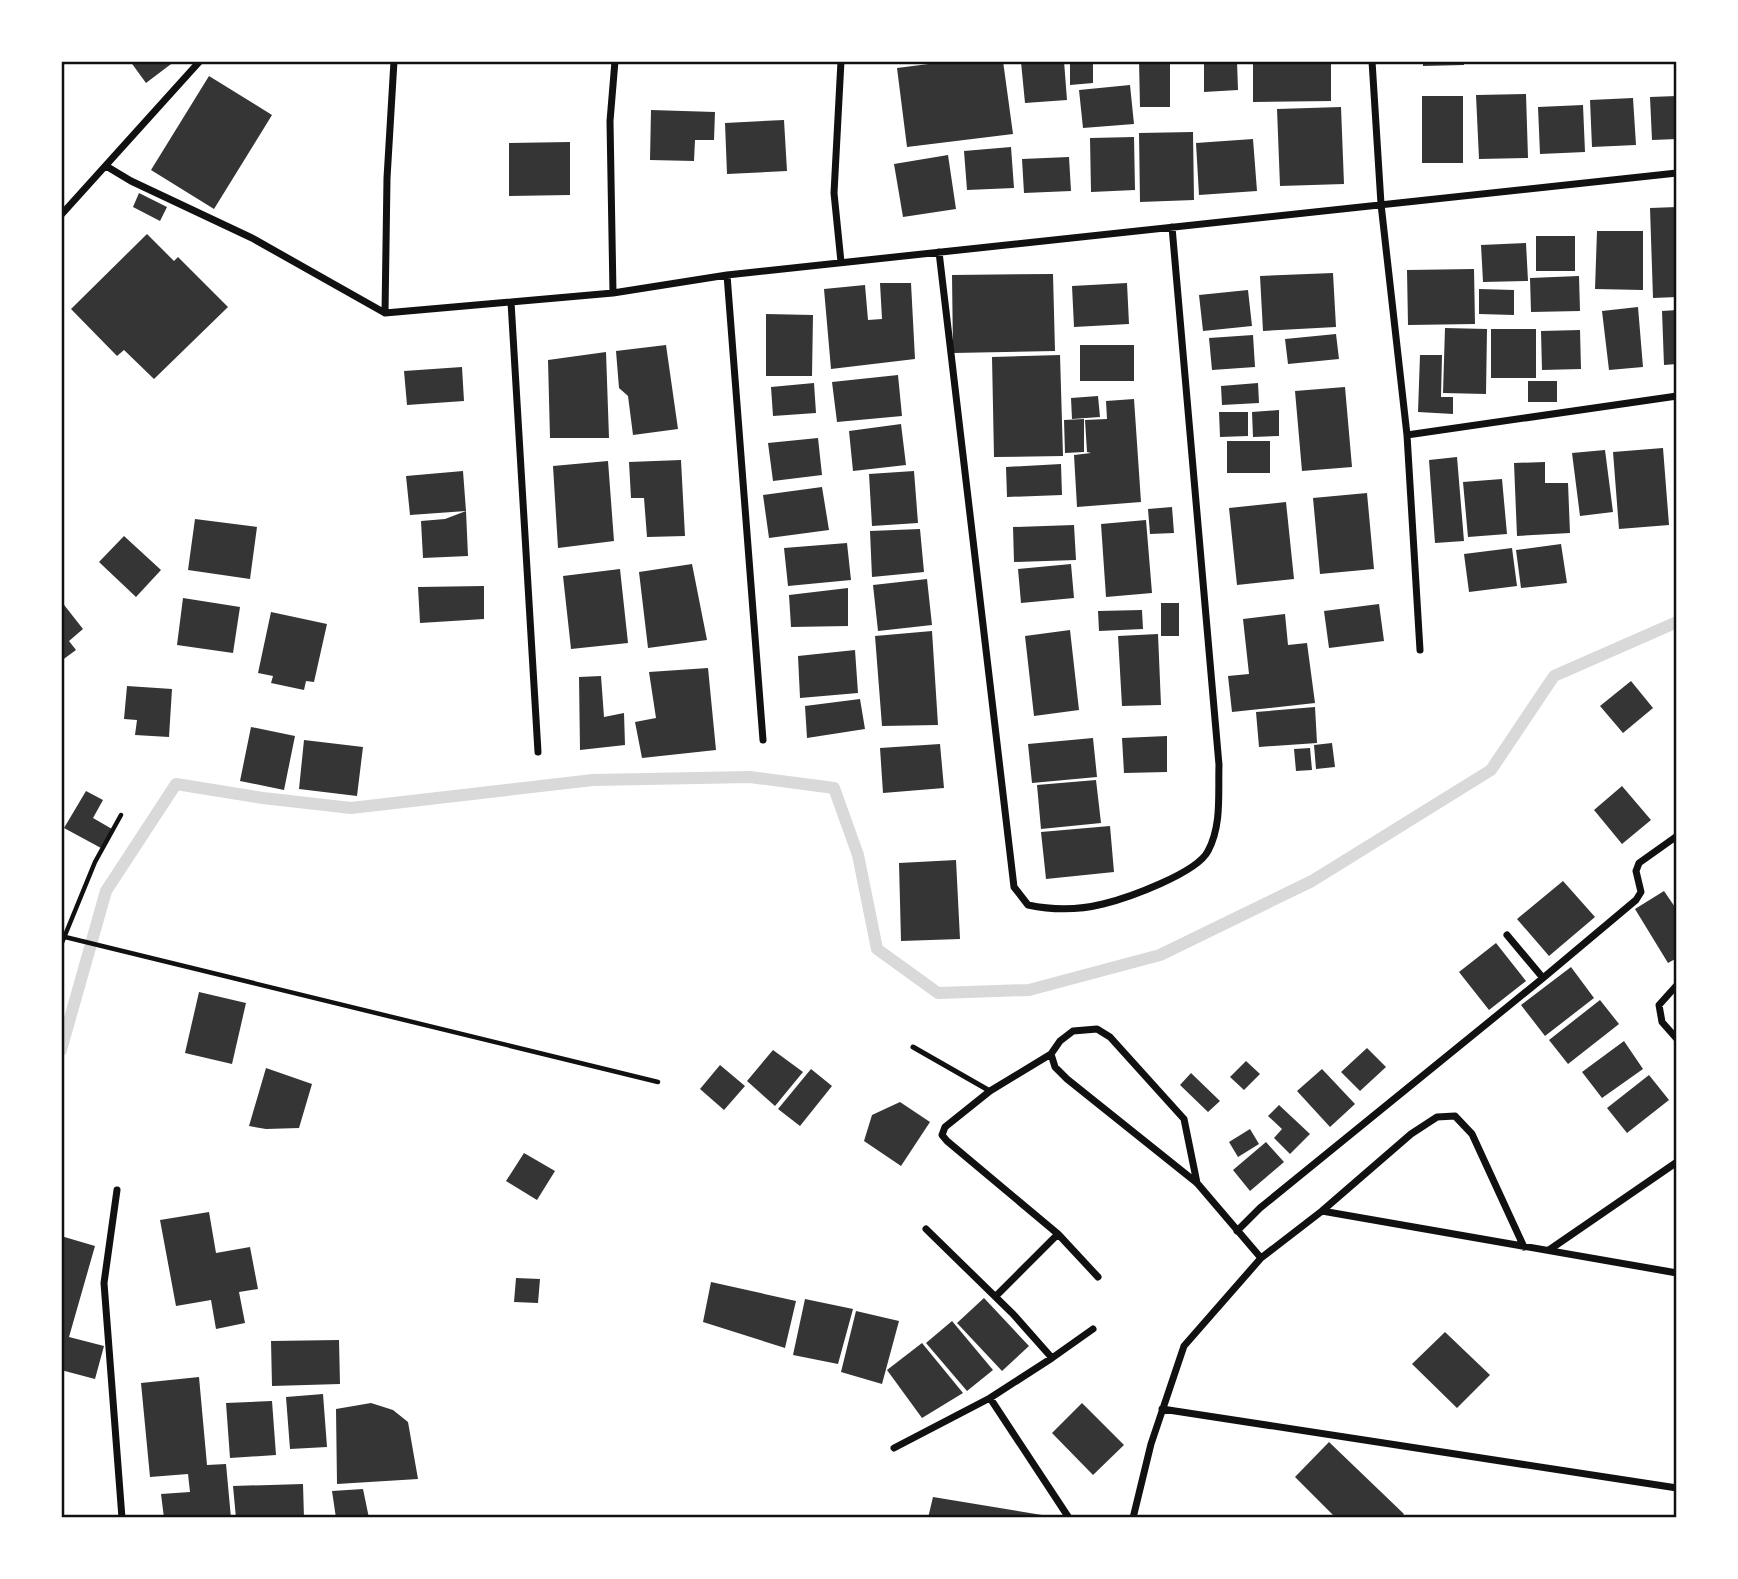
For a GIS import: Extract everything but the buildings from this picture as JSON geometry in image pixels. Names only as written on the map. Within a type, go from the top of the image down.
[{"type":"street","points":[[61,215],[200,61]]},
{"type":"street","points":[[385,313],[387,178],[394,61]]},
{"type":"street","points":[[613,293],[610,121],[615,61]]},
{"type":"street","points":[[841,61],[834,192],[841,262]]},
{"type":"street","points":[[1372,61],[1381,204],[1407,435],[1420,650]]},
{"type":"street","points":[[106,166],[131,181],[252,238],[385,313],[613,293],[727,275],[841,262],[1677,173]]},
{"type":"street","points":[[939,252],[1014,887],[1028,905],[1052,910],[1103,904],[1176,877],[1208,853],[1218,819],[1219,765],[1172,227]]},
{"type":"street","points":[[727,275],[763,740]]},
{"type":"street","points":[[511,302],[538,752]]},
{"type":"street","points":[[1407,435],[1677,397]]},
{"type":"street","points":[[1237,1231],[1260,1208],[1636,900],[1641,892],[1636,871],[1639,863],[1677,836]]},
{"type":"street","points":[[1507,935],[1543,978]]},
{"type":"street","points":[[1677,985],[1660,1005],[1662,1022],[1677,1039]]},
{"type":"street","points":[[1098,1277],[1058,1234],[942,1135],[945,1127],[990,1091],[1051,1054],[1060,1041],[1073,1031],[1097,1029],[1110,1037],[1184,1119],[1197,1183]]},
{"type":"street","points":[[1051,1054],[1055,1067],[1067,1079],[1197,1183],[1261,1258]]},
{"type":"street","points":[[1133,1518],[1150,1444],[1184,1346],[1261,1258],[1322,1211],[1411,1134],[1437,1117],[1455,1116],[1472,1134],[1524,1247]]},
{"type":"street","points":[[1549,1250],[1677,1162]]},
{"type":"street","points":[[117,1190],[104,1283],[122,1518]]},
{"type":"street","points":[[1322,1211],[1677,1273]]},
{"type":"street","points":[[926,1229],[996,1296],[1052,1358]]},
{"type":"street","points":[[996,1296],[1058,1234]]},
{"type":"street","points":[[894,1448],[990,1398],[1093,1329]]},
{"type":"street","points":[[990,1398],[1069,1518]]},
{"type":"street","points":[[1162,1409],[1677,1488]]},
{"type":"lane","points":[[913,1047],[990,1091]]},
{"type":"path","points":[[61,945],[62,937],[95,862],[121,814]]},
{"type":"path","points":[[62,937],[659,1082]]},
{"type":"waterway","points":[[61,1050],[106,891],[176,784],[351,808],[593,780],[750,777],[834,788],[858,855],[877,949],[938,993],[1029,990],[1160,955],[1312,881],[1491,770],[1554,676],[1677,622]]}]
